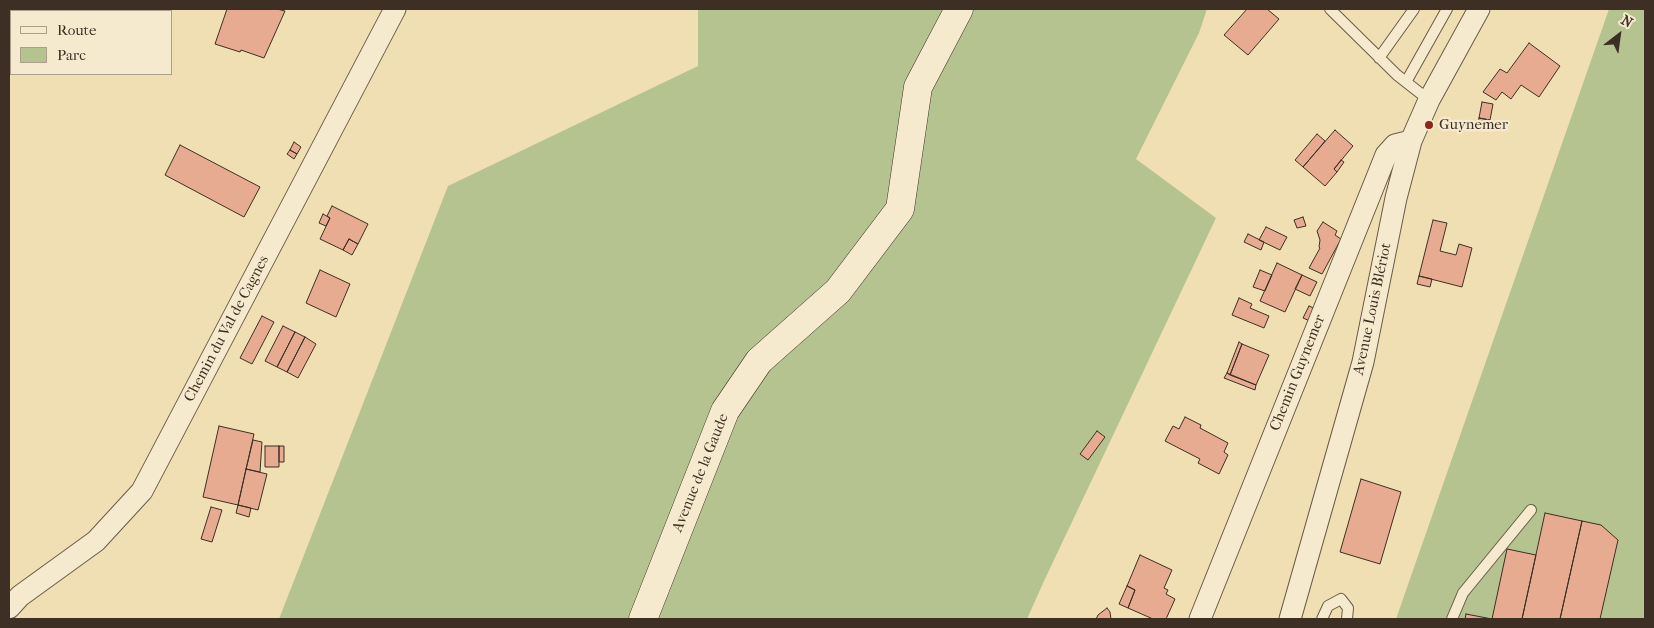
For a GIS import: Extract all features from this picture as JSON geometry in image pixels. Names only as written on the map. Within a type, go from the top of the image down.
[{"type":"street","name":"Chemin du Val de Cagnes","points":[[9,608],[20,596],[96,541],[142,491],[395,9]]},
{"type":"street","name":"Avenue de la Gaude","points":[[643,619],[725,411],[759,361],[838,291],[900,209],[918,86],[959,9]]},
{"type":"street","name":"Avenue Louis Blériot","points":[[1290,619],[1363,362],[1396,198],[1411,141],[1429,100],[1479,9]]},
{"type":"street","name":"Chemin Guynemer","points":[[1200,619],[1386,155],[1395,145],[1411,141]]},
{"type":"lane","points":[[1330,9],[1406,82],[1429,100]]},
{"type":"lane","points":[[1380,58],[1414,9]]},
{"type":"lane","points":[[1406,82],[1448,9]]},
{"type":"lane","points":[[1452,619],[1463,592],[1530,510]]},
{"type":"lane","points":[[1322,619],[1328,606],[1341,600],[1348,608],[1347,619]]},
{"type":"green space","points":[[698,9],[1207,9],[1199,33],[1136,159],[1216,218],[1027,619],[279,619],[448,186],[698,66]]},
{"type":"green space","points":[[1609,9],[1645,9],[1645,619],[1396,619]]},
{"type":"building","points":[[227,9],[277,9],[285,11],[264,58],[215,44]]},
{"type":"building","points":[[1247,9],[1267,9],[1279,19],[1248,55],[1224,35]]},
{"type":"building","points":[[1529,43],[1560,66],[1539,97],[1521,85],[1511,99],[1502,92],[1496,100],[1483,92],[1500,69],[1507,73]]},
{"type":"building","points":[[1482,102],[1493,104],[1490,120],[1479,118]]},
{"type":"building","points":[[1479,118],[1490,120],[1489,125],[1478,124]]},
{"type":"building","points":[[1335,130],[1353,146],[1334,169],[1337,172],[1325,186],[1303,167]]},
{"type":"building","points":[[1317,134],[1325,141],[1303,167],[1295,160]]},
{"type":"building","points":[[294,142],[301,147],[297,154],[290,150]]},
{"type":"building","points":[[180,145],[260,187],[244,217],[165,175]]},
{"type":"building","points":[[290,150],[297,154],[294,159],[287,154]]},
{"type":"building","points":[[1341,160],[1344,162],[1337,172],[1334,169]]},
{"type":"building","points":[[332,206],[368,224],[358,244],[349,239],[343,250],[320,239],[330,218],[327,216]]},
{"type":"building","points":[[323,214],[330,218],[326,226],[319,223]]},
{"type":"building","points":[[1303,217],[1306,226],[1297,228],[1294,220]]},
{"type":"building","points":[[1433,220],[1447,223],[1440,251],[1456,255],[1459,244],[1472,248],[1462,287],[1419,276]]},
{"type":"building","points":[[1323,222],[1337,231],[1335,235],[1341,239],[1322,274],[1309,268],[1320,248],[1317,231]]},
{"type":"building","points":[[1266,227],[1287,237],[1280,250],[1259,240]]},
{"type":"building","points":[[1248,234],[1264,242],[1261,250],[1244,242]]},
{"type":"building","points":[[349,239],[358,244],[352,255],[343,250]]},
{"type":"building","points":[[1277,263],[1302,275],[1285,312],[1260,301]]},
{"type":"building","points":[[320,270],[350,284],[336,317],[306,303]]},
{"type":"building","points":[[1260,270],[1272,275],[1265,291],[1253,287]]},
{"type":"building","points":[[1302,275],[1317,282],[1310,296],[1295,289]]},
{"type":"building","points":[[1419,276],[1432,279],[1430,287],[1417,284]]},
{"type":"building","points":[[1239,298],[1252,304],[1250,308],[1269,316],[1264,328],[1232,315]]},
{"type":"building","points":[[1309,306],[1316,309],[1310,321],[1303,318]]},
{"type":"building","points":[[262,316],[274,322],[252,364],[240,358]]},
{"type":"building","points":[[283,326],[295,332],[277,367],[265,361]]},
{"type":"building","points":[[295,332],[305,337],[287,372],[277,367]]},
{"type":"building","points":[[305,337],[316,344],[298,378],[287,372]]},
{"type":"building","points":[[1239,342],[1242,344],[1230,375],[1227,373]]},
{"type":"building","points":[[1242,344],[1269,355],[1256,385],[1230,375]]},
{"type":"building","points":[[1227,373],[1256,385],[1255,390],[1224,378]]},
{"type":"building","points":[[1185,417],[1201,425],[1200,428],[1228,443],[1224,452],[1228,455],[1219,474],[1198,463],[1200,459],[1165,441],[1173,426],[1179,429]]},
{"type":"building","points":[[219,426],[254,434],[238,505],[203,497]]},
{"type":"building","points":[[1097,431],[1105,437],[1088,460],[1080,454]]},
{"type":"building","points":[[253,440],[262,442],[260,472],[246,469]]},
{"type":"building","points":[[265,446],[279,446],[279,467],[265,467]]},
{"type":"building","points":[[279,446],[284,446],[284,462],[279,462]]},
{"type":"building","points":[[246,469],[267,474],[258,510],[238,505]]},
{"type":"building","points":[[1361,479],[1401,492],[1380,564],[1340,552]]},
{"type":"building","points":[[238,505],[251,508],[249,517],[236,513]]},
{"type":"building","points":[[211,507],[222,510],[212,542],[201,539]]},
{"type":"building","points":[[1545,513],[1582,521],[1560,619],[1522,619]]},
{"type":"building","points":[[1582,521],[1601,525],[1618,540],[1600,619],[1560,619]]},
{"type":"building","points":[[1507,549],[1536,555],[1522,619],[1492,619]]},
{"type":"building","points":[[1140,555],[1172,570],[1164,588],[1168,590],[1166,594],[1175,599],[1166,619],[1153,619],[1128,608],[1135,590],[1127,586]]},
{"type":"building","points":[[1127,586],[1135,590],[1128,608],[1119,604]]},
{"type":"building","points":[[1107,608],[1111,619],[1096,619],[1098,615]]},
{"type":"building","points":[[1466,614],[1492,619],[1465,619]]},
{"type":"place","name":"Guynemer","points":[[1429,125]]}]
